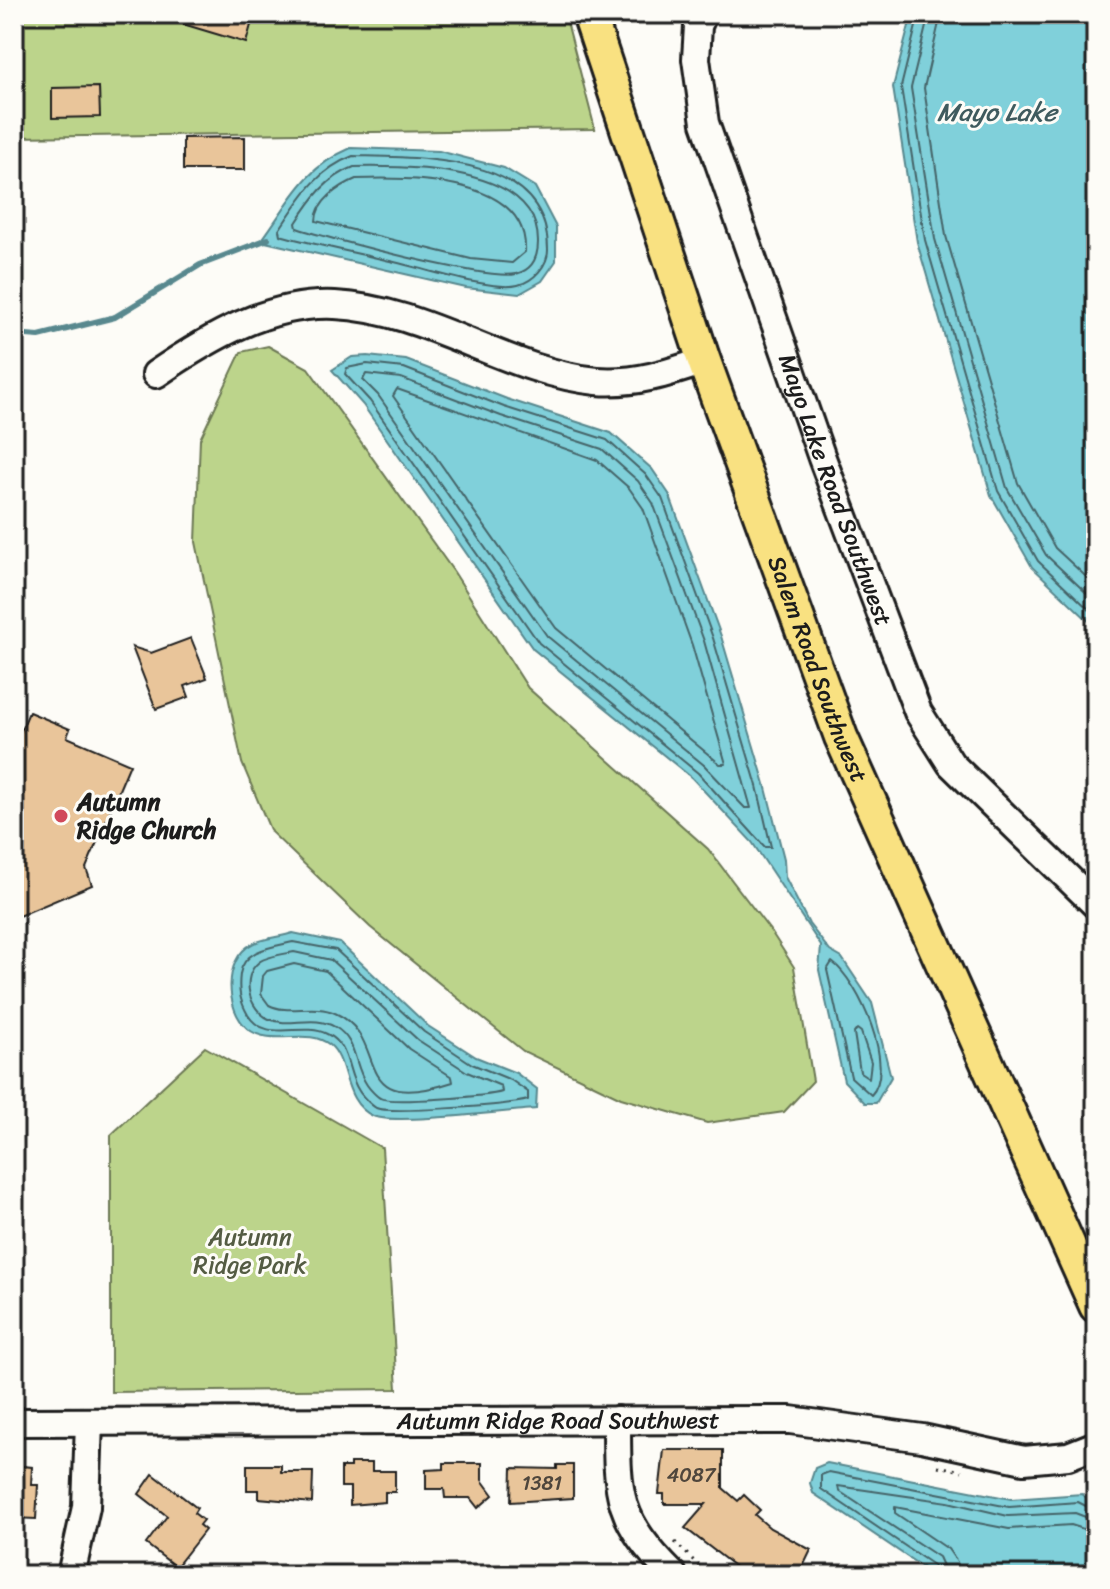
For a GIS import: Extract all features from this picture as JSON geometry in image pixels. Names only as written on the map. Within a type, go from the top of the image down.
[{"type":"main road","name":"Salem Road Southwest","points":[[589,14],[623,126],[704,361],[861,785],[1096,1306]]},
{"type":"street","name":"Mayo Lake Road Southwest","points":[[703,14],[698,26],[696,59],[705,123],[822,458],[918,712],[951,764],[1096,905]]},
{"type":"street","points":[[156,374],[195,348],[245,322],[280,312],[336,305],[416,321],[541,367],[598,381],[660,376],[704,361]]},
{"type":"street","points":[[617,1420],[616,1477],[625,1512],[639,1537],[673,1575]]},
{"type":"street","name":"Autumn Ridge Road Southwest","points":[[14,1422],[822,1421],[1024,1460],[1068,1456],[1096,1445]]},
{"type":"street","points":[[71,1575],[88,1491],[89,1422]]},
{"type":"path","points":[[668,1535],[708,1575]]},
{"type":"green space","points":[[14,14],[565,14],[595,129],[14,137]]},
{"type":"green space","points":[[268,346],[308,368],[454,572],[528,688],[708,849],[772,933],[794,967],[813,1081],[784,1112],[707,1123],[621,1098],[523,1051],[370,927],[271,832],[242,763],[196,542],[200,439],[241,352]]},
{"type":"green space","name":"Autumn Ridge Park","points":[[205,1047],[382,1148],[397,1389],[111,1392],[111,1135]]},
{"type":"water","name":"Mayo Lake","points":[[912,14],[1096,14],[1096,628],[1032,567],[991,495],[917,242],[893,87]]},
{"type":"water","points":[[351,148],[439,151],[504,168],[535,187],[556,227],[556,261],[542,281],[519,294],[466,288],[261,241],[309,176],[334,156]]},
{"type":"water","points":[[352,357],[406,360],[507,399],[611,433],[652,469],[669,494],[721,636],[765,784],[784,859],[785,877],[809,924],[830,951],[842,958],[872,1003],[891,1077],[876,1103],[865,1103],[844,1081],[819,970],[821,946],[752,842],[692,778],[533,649],[363,405],[332,370]]},
{"type":"water","points":[[293,933],[340,943],[428,1026],[476,1057],[516,1073],[537,1089],[536,1109],[403,1119],[373,1116],[356,1101],[336,1052],[330,1045],[311,1037],[268,1037],[248,1029],[240,1021],[232,998],[230,985],[236,961],[252,944]]},
{"type":"water","points":[[827,1463],[1011,1499],[1082,1494],[1096,1505],[1096,1575],[934,1575],[813,1493],[810,1483],[815,1468]]},
{"type":"water","points":[[330,1566],[416,1569],[445,1575],[266,1575]]},
{"type":"building","points":[[164,14],[254,14],[246,43],[163,18]]},
{"type":"building","points":[[99,87],[100,117],[52,118],[52,88]]},
{"type":"building","points":[[245,137],[245,170],[183,170],[183,138]]},
{"type":"building","points":[[191,638],[207,678],[185,686],[189,697],[156,709],[132,647],[151,653]]},
{"type":"building","name":"Autumn Ridge Church","points":[[29,712],[70,729],[67,737],[130,764],[86,868],[92,885],[14,918],[14,739],[17,740]]},
{"type":"building","points":[[664,1450],[723,1450],[723,1488],[738,1501],[744,1495],[760,1510],[755,1515],[770,1528],[811,1550],[799,1575],[746,1575],[685,1528],[706,1504],[664,1504],[664,1494],[659,1494]]},
{"type":"building","points":[[350,1463],[372,1463],[372,1471],[395,1471],[395,1492],[385,1492],[385,1502],[350,1505],[350,1487],[341,1487],[341,1467],[350,1467]]},
{"type":"building","points":[[444,1463],[482,1463],[482,1480],[493,1495],[478,1508],[470,1498],[445,1498],[444,1489],[426,1489],[426,1470],[444,1469]]},
{"type":"building","points":[[14,1465],[32,1467],[31,1485],[38,1485],[36,1519],[14,1518]]},
{"type":"building","points":[[247,1465],[281,1465],[281,1472],[313,1472],[312,1503],[259,1498],[259,1490],[247,1490]]},
{"type":"building","points":[[557,1465],[573,1465],[573,1498],[511,1502],[512,1468],[557,1469]]},
{"type":"building","points":[[153,1474],[197,1508],[194,1513],[203,1520],[199,1525],[205,1530],[176,1567],[146,1544],[167,1516],[139,1494]]},
{"type":"waterway","points":[[14,334],[39,336],[115,317],[200,265],[268,239]]},
{"type":"place","name":"Autumn Ridge Church","points":[[61,816]]}]
